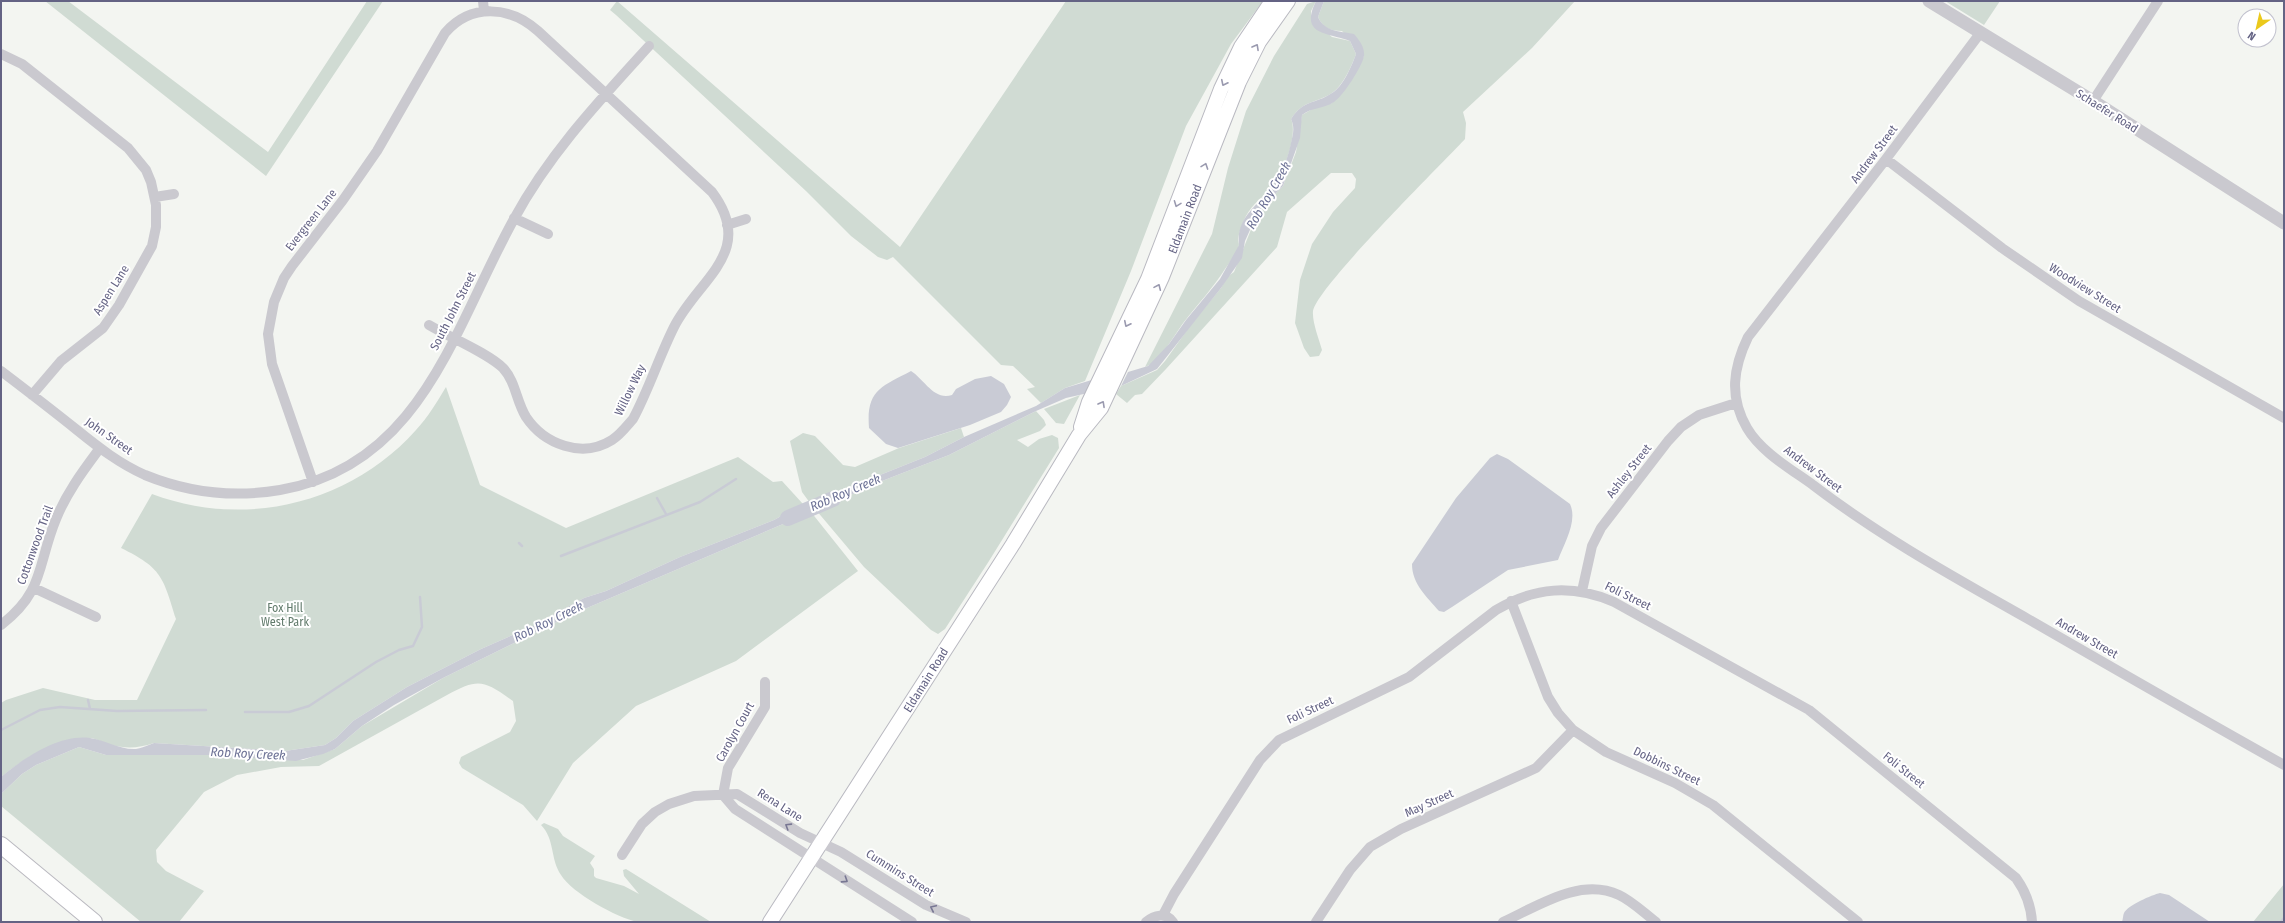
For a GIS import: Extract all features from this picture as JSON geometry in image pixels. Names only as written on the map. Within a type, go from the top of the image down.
[{"type":"main road","name":"Eldamain Road","points":[[1079,436],[1089,402],[1148,279],[1221,89],[1241,47],[1272,1]]},
{"type":"main road","name":"Eldamain Road","points":[[770,922],[823,842],[1013,544],[1079,436],[1101,408],[1137,334],[1180,234],[1221,124],[1247,64],[1275,18],[1288,1]]},
{"type":"main road","points":[[1,846],[94,922]]},
{"type":"street","name":"Schaefer Road","points":[[1929,1],[2093,101],[2284,223]]},
{"type":"street","points":[[2093,101],[2158,1]]},
{"type":"street","name":"Evergreen Lane","points":[[313,482],[274,374],[269,349],[269,324],[277,294],[292,266],[343,200],[377,151],[445,33],[457,22],[476,12],[483,6],[527,21],[606,93]]},
{"type":"street","name":"Andrew Street","points":[[1980,32],[1886,159],[1748,337],[1740,353],[1735,373],[1734,387],[1736,403],[1748,429],[1768,451],[1882,535],[2284,765]]},
{"type":"street","name":"South John Street","points":[[216,494],[260,493],[313,482],[356,462],[394,430],[426,390],[453,340],[514,218],[538,179],[572,131],[648,46]]},
{"type":"street","name":"Aspen Lane","points":[[1,54],[22,64],[128,148],[146,170],[155,197],[157,215],[152,246],[119,305],[103,328],[61,361],[32,395]]},
{"type":"street","name":"Willow Way","points":[[453,340],[488,357],[505,371],[513,384],[525,416],[537,431],[549,440],[566,446],[582,448],[598,447],[611,441],[623,431],[633,419],[675,323],[696,293],[720,265],[727,246],[727,225],[722,206],[712,192],[606,93]]},
{"type":"street","name":"Woodview Street","points":[[1886,159],[2002,248],[2073,297],[2284,418]]},
{"type":"street","points":[[155,197],[174,194]]},
{"type":"street","points":[[514,218],[548,234]]},
{"type":"street","points":[[727,225],[746,220]]},
{"type":"street","points":[[429,325],[453,340]]},
{"type":"street","name":"John Street","points":[[1,371],[100,448],[144,474],[192,490],[216,494]]},
{"type":"street","name":"Ashley Street","points":[[1582,591],[1590,551],[1601,528],[1668,441],[1681,427],[1699,415],[1736,403]]},
{"type":"street","name":"Cottonwood Trail","points":[[1,626],[21,608],[34,588],[56,520],[74,483],[100,448]]},
{"type":"street","points":[[34,588],[96,617]]},
{"type":"street","name":"Foli Street","points":[[1163,915],[1174,894],[1260,760],[1279,740],[1409,677],[1496,610],[1511,601],[1546,591],[1582,591],[1614,602],[1809,710],[2016,878],[2024,889],[2029,901],[2032,922]]},
{"type":"street","name":"Dobbins Street","points":[[1511,601],[1548,697],[1558,713],[1573,730],[1606,752],[1675,783],[1713,805],[1858,922]]},
{"type":"street","name":"Carolyn Court","points":[[722,795],[728,768],[765,707],[765,682]]},
{"type":"street","name":"May Street","points":[[1316,922],[1350,870],[1370,846],[1401,829],[1536,768],[1573,730]]},
{"type":"street","name":"Rena Lane","points":[[622,855],[642,824],[655,812],[668,804],[694,796],[737,794],[800,833],[823,842]]},
{"type":"street","points":[[722,795],[735,809],[912,922]]},
{"type":"street","name":"Cummins Street","points":[[823,842],[926,905],[966,922]]},
{"type":"street","points":[[1503,922],[1568,892],[1586,889],[1606,891],[1621,896],[1656,922]]},
{"type":"street","points":[[1145,922],[1152,917],[1163,915],[1174,922]]},
{"type":"green space","points":[[45,1],[68,1],[268,152],[367,1],[383,1],[266,176]]},
{"type":"green space","points":[[617,1],[900,247],[1066,1],[1263,1],[1231,44],[1186,126],[1131,271],[1085,381],[1065,388],[1041,403],[1027,389],[1035,387],[1013,366],[1001,365],[893,257],[887,260],[878,257],[851,236],[806,191],[610,10]]},
{"type":"green space","points":[[1316,1],[1311,11],[1311,19],[1332,37],[1350,41],[1356,54],[1350,69],[1336,90],[1300,108],[1291,119],[1293,134],[1286,162],[1274,185],[1252,207],[1246,216],[1239,233],[1239,245],[1235,254],[1216,283],[1184,322],[1162,354],[1151,364],[1145,367],[1212,234],[1228,168],[1246,111],[1274,56],[1307,4]]},
{"type":"green space","points":[[1324,1],[1575,1],[1532,48],[1463,112],[1466,123],[1465,139],[1357,253],[1320,298],[1313,311],[1322,350],[1319,356],[1310,357],[1304,348],[1295,323],[1300,280],[1312,244],[1333,212],[1355,188],[1356,179],[1352,173],[1331,173],[1287,212],[1277,247],[1142,394],[1135,395],[1127,403],[1116,394],[1121,386],[1157,370],[1221,288],[1227,277],[1234,272],[1258,212],[1283,186],[1296,152],[1302,115],[1314,108],[1332,103],[1356,71],[1364,56],[1342,31],[1327,28],[1322,24],[1318,17]]},
{"type":"green space","points":[[1945,1],[2000,1],[1984,25]]},
{"type":"green space","name":"Fox Hill West Park","points":[[446,387],[480,485],[566,528],[738,457],[773,482],[782,481],[803,504],[774,520],[680,557],[606,591],[584,598],[533,626],[481,649],[407,687],[353,721],[336,738],[325,745],[285,751],[154,743],[138,747],[122,747],[91,738],[79,739],[67,741],[43,750],[21,762],[1,777],[1,703],[6,700],[43,688],[95,700],[137,700],[176,619],[168,593],[159,575],[145,562],[121,548],[152,494],[187,504],[223,509],[259,509],[294,503],[328,492],[360,476],[390,455],[416,430]]},
{"type":"green space","points":[[1080,395],[1064,424],[1056,423],[1044,409]]},
{"type":"green space","points":[[1036,411],[1044,420],[1046,425],[1040,431],[1017,440],[1028,447],[1039,439],[1052,435],[1058,438],[1059,448],[945,629],[938,634],[931,630],[864,567],[816,510],[882,481],[949,455]]},
{"type":"green space","points":[[961,428],[964,437],[925,457],[810,503],[802,492],[790,441],[803,433],[815,436],[843,465],[855,467],[899,448]]},
{"type":"green space","points":[[811,512],[858,571],[736,661],[636,706],[573,763],[537,821],[523,805],[462,768],[459,763],[461,757],[510,732],[516,721],[513,701],[495,689],[481,684],[467,686],[447,695],[319,766],[281,767],[237,775],[204,792],[156,850],[157,862],[166,871],[204,891],[179,922],[141,922],[1,806],[1,794],[22,774],[36,765],[79,747],[106,755],[211,755],[303,760],[335,749],[362,726],[443,678],[573,614]]},
{"type":"green space","points":[[544,823],[558,829],[563,836],[595,856],[590,863],[594,869],[594,876],[596,878],[624,886],[639,894],[624,876],[623,870],[626,869],[711,922],[638,922],[619,916],[596,904],[575,889],[561,875],[555,862],[551,843],[541,825]]},
{"type":"green space","points":[[2284,884],[2284,922],[2253,922]]},
{"type":"water","points":[[1316,1],[1324,1],[1318,17],[1324,26],[1333,30],[1354,34],[1360,41],[1363,47],[1364,56],[1360,67],[1338,99],[1326,106],[1306,112],[1302,115],[1300,138],[1283,186],[1258,212],[1245,241],[1242,258],[1221,288],[1157,369],[1121,386],[1128,372],[1148,366],[1169,344],[1186,320],[1220,279],[1239,245],[1241,226],[1245,218],[1270,190],[1283,169],[1293,134],[1291,119],[1300,108],[1326,97],[1336,90],[1347,75],[1356,54],[1350,41],[1325,34],[1313,27],[1311,21],[1312,12]]},
{"type":"water","points":[[911,371],[940,395],[952,395],[956,389],[975,379],[991,376],[1004,384],[1011,397],[1001,412],[970,425],[898,448],[886,444],[869,428],[870,405],[873,397],[884,386]]},
{"type":"water","points":[[1095,379],[1088,393],[1066,398],[1036,411],[949,455],[882,481],[816,510],[810,503],[925,457],[964,437],[1036,406],[1065,388]]},
{"type":"water","points":[[1497,454],[1508,459],[1570,504],[1572,518],[1567,540],[1558,560],[1508,570],[1444,612],[1439,611],[1417,584],[1412,564],[1456,498],[1490,458]]},
{"type":"water","points":[[803,504],[811,512],[573,614],[443,678],[394,705],[362,726],[335,749],[323,754],[296,761],[211,755],[106,755],[79,747],[36,765],[22,774],[1,794],[1,777],[20,762],[54,744],[78,738],[96,739],[130,749],[138,749],[154,743],[285,751],[325,745],[336,738],[353,721],[407,687],[481,649],[533,626],[584,598],[606,591],[680,557],[774,520]]},
{"type":"water","points":[[2160,893],[2169,895],[2210,922],[2122,922],[2126,910],[2146,898]]},
{"type":"waterway","points":[[561,556],[700,502],[736,479]]},
{"type":"waterway","points":[[657,498],[666,514]]},
{"type":"waterway","name":"Rob Roy Creek","points":[[788,518],[833,499]]},
{"type":"waterway","points":[[519,543],[522,546]]},
{"type":"waterway","points":[[245,712],[289,712],[309,706],[376,662],[399,650],[413,646],[422,627],[420,597]]},
{"type":"waterway","points":[[88,700],[90,709]]},
{"type":"waterway","points":[[1,730],[40,710],[60,707],[117,711],[206,710]]},
{"type":"waterway","points":[[2281,922],[2284,918]]}]
